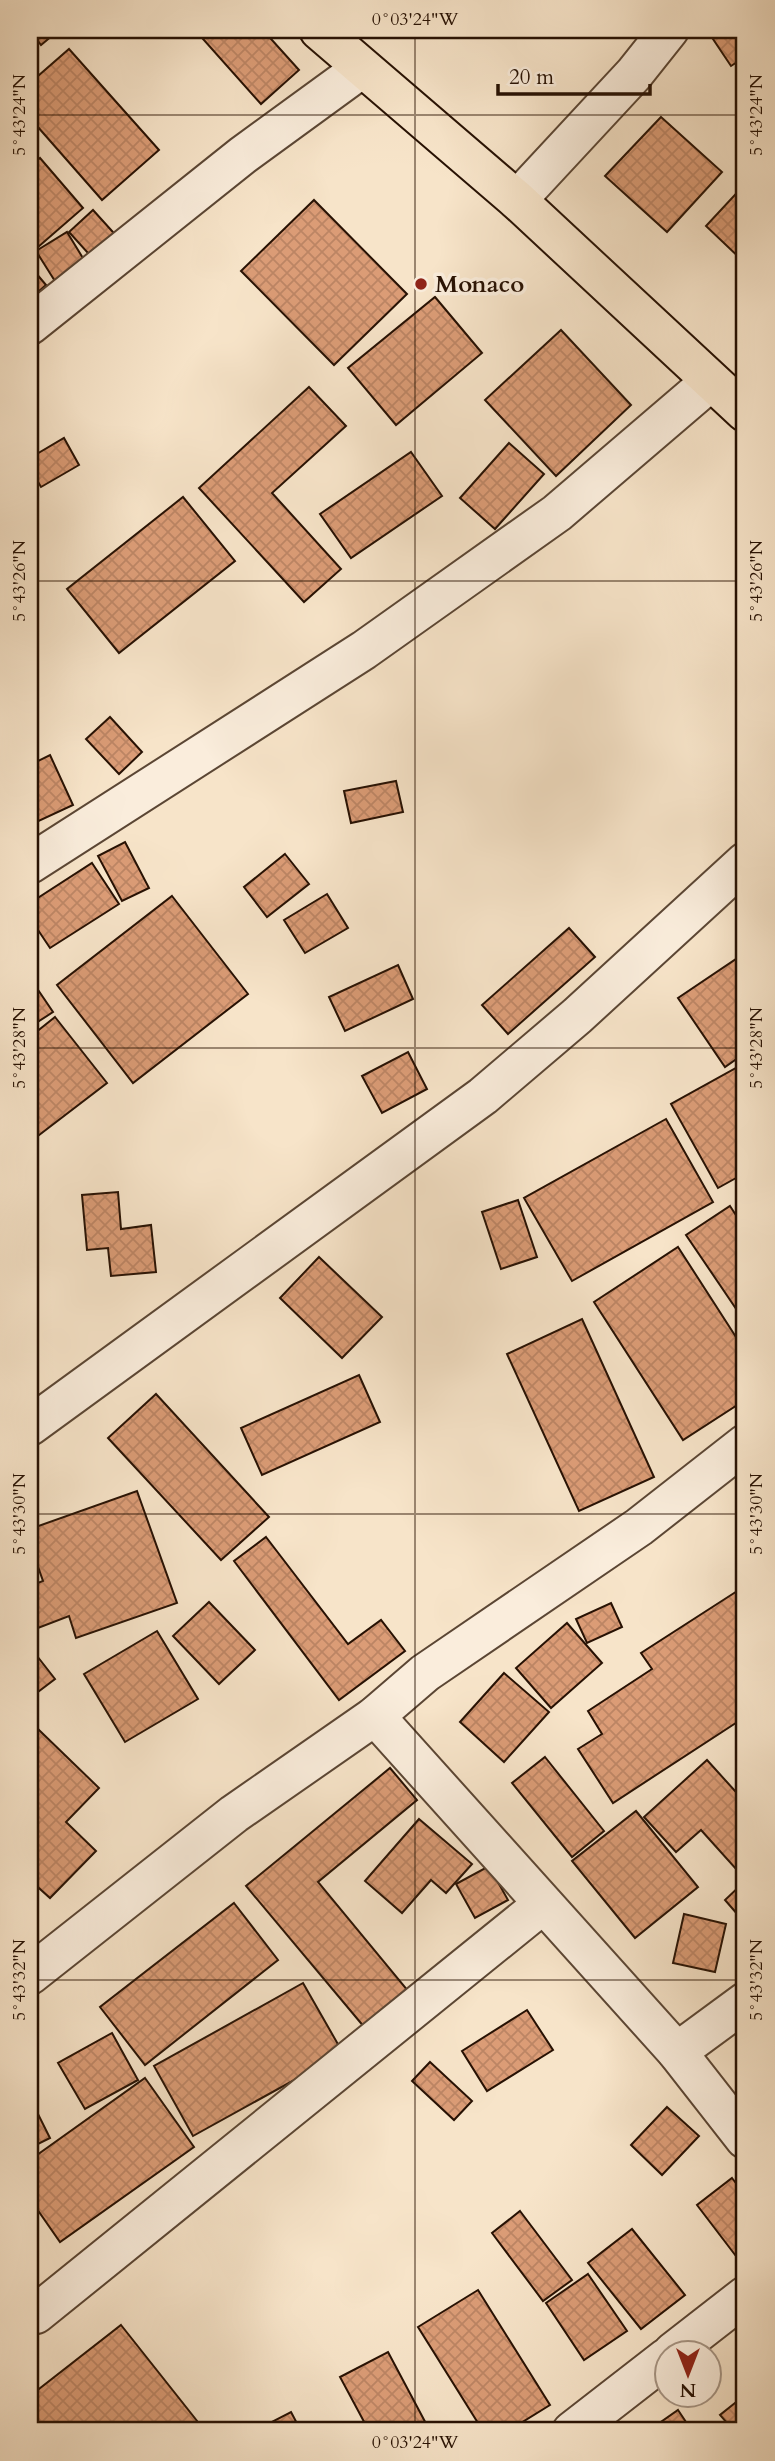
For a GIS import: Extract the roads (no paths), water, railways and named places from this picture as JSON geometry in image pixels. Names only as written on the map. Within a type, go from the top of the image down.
[{"type":"main road","points":[[319,30],[517,201],[745,412]]},
{"type":"street","points":[[517,201],[634,74],[669,30]]},
{"type":"street","points":[[30,325],[243,155],[362,69]]},
{"type":"street","points":[[30,864],[375,642],[556,513],[710,382]]},
{"type":"street","points":[[30,1426],[483,1096],[587,1007],[745,862]]},
{"type":"street","points":[[30,1975],[234,1814],[375,1716],[425,1674],[639,1527],[745,1444]]},
{"type":"street","points":[[375,1716],[542,1905],[677,2052],[745,2138]]},
{"type":"street","points":[[36,2314],[542,1905]]},
{"type":"street","points":[[677,2052],[745,2002]]},
{"type":"street","points":[[692,2338],[745,2296]]},
{"type":"street","points":[[572,2431],[652,2370]]},
{"type":"place","name":"Monaco","points":[[421,284]]}]
